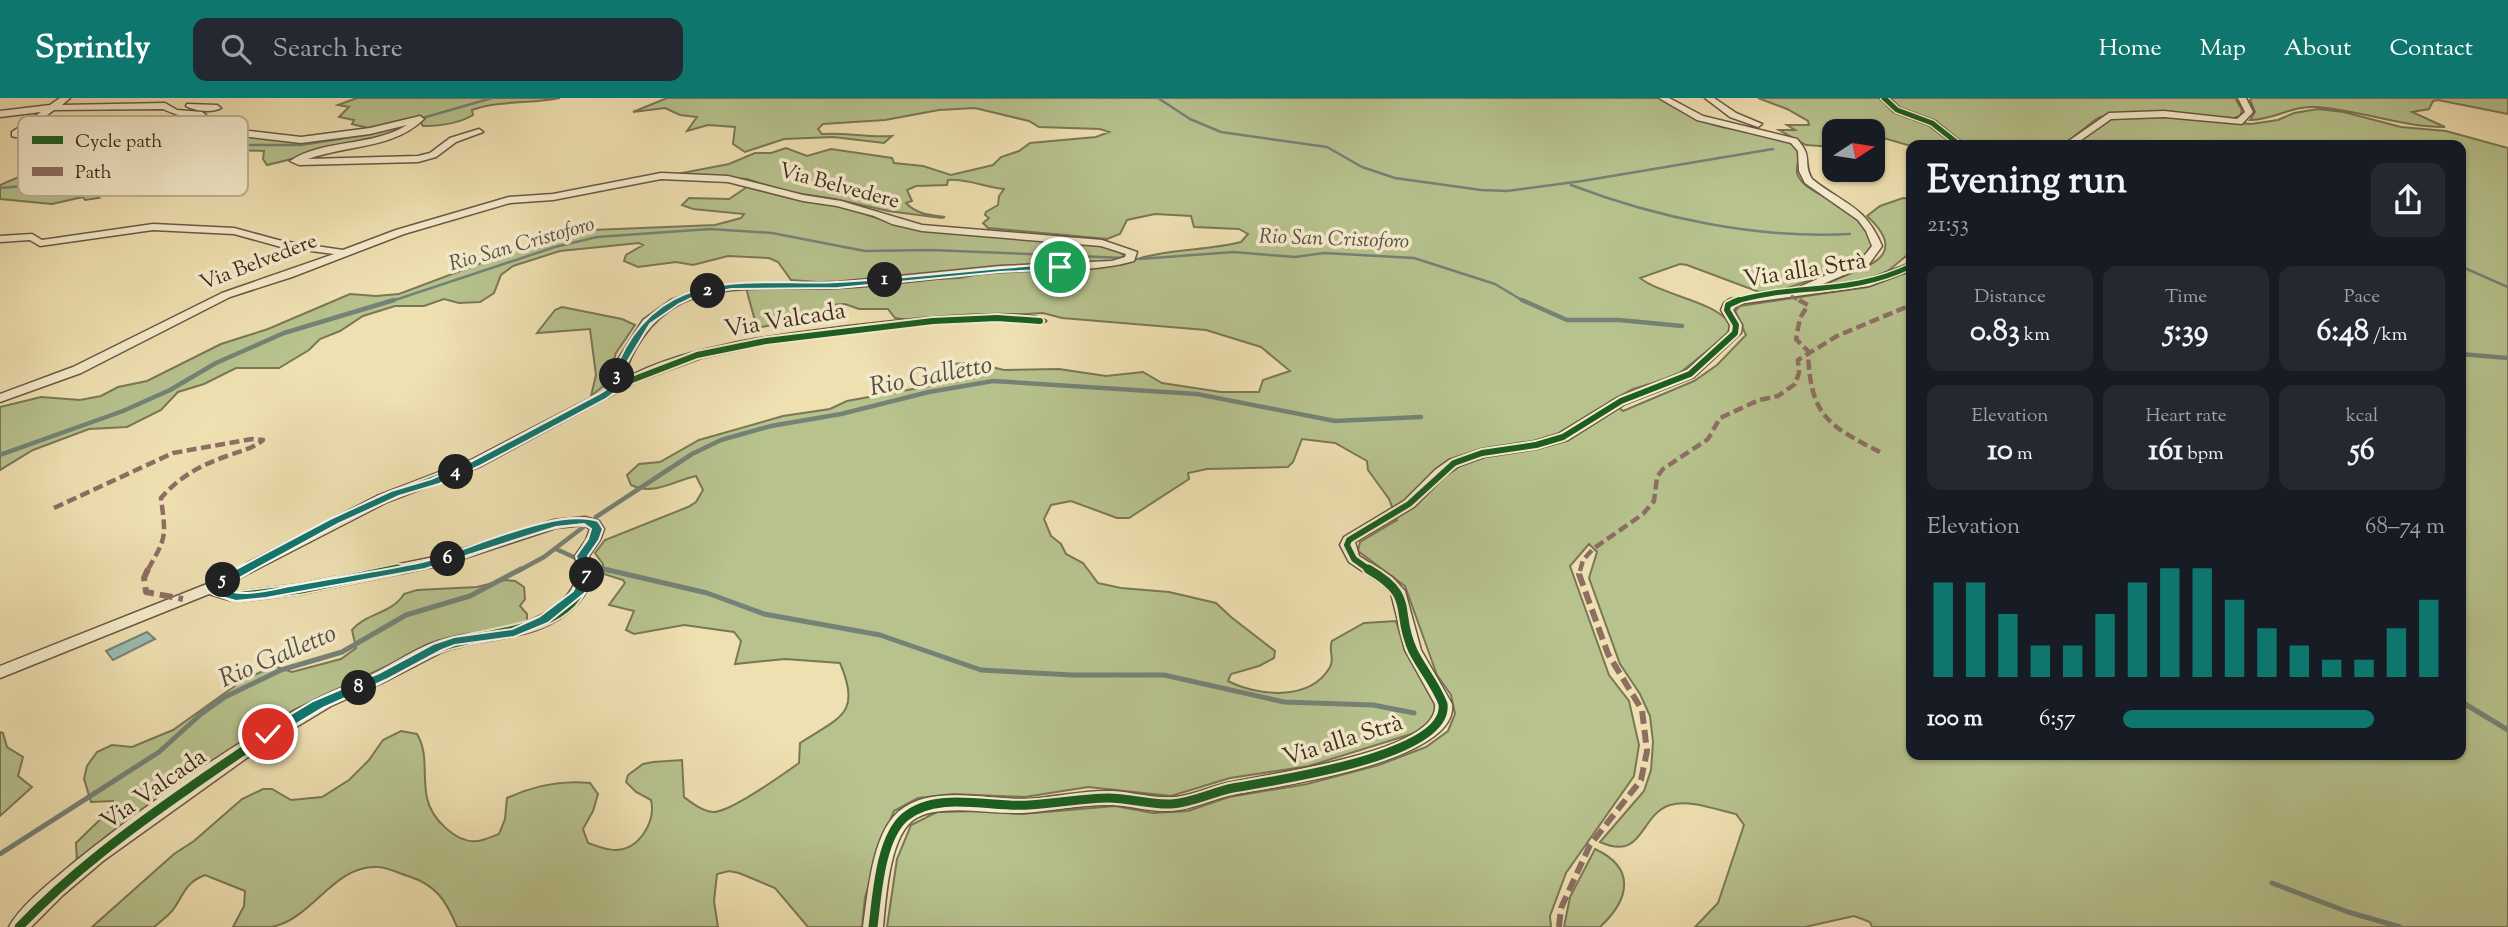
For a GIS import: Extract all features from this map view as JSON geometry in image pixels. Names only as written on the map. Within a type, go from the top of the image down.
[{"type":"street","points":[[39,116],[66,98]]},
{"type":"street","points":[[1663,98],[1700,118],[1794,141]]},
{"type":"street","points":[[1710,98],[1733,116],[1794,141]]},
{"type":"street","points":[[1884,98],[1897,110],[1933,123],[1954,140]]},
{"type":"street","points":[[2075,140],[2109,116],[2164,114],[2239,122],[2249,112],[2242,98]]},
{"type":"street","points":[[164,106],[175,112],[202,115]]},
{"type":"street","points":[[0,114],[50,108],[217,108]]},
{"type":"street","points":[[248,134],[291,140],[370,131],[420,119],[395,136],[361,142],[295,161],[299,162],[418,159],[433,155],[453,140],[479,132]]},
{"type":"street","name":"Via alla Strà","points":[[1794,141],[1804,151],[1802,171],[1807,179],[1847,203],[1870,225],[1877,246],[1865,262],[1798,292]]},
{"type":"street","name":"Via Belvedere","points":[[0,398],[77,370],[226,295],[288,275],[343,252],[501,201],[553,197],[661,176],[740,180],[788,194],[838,202],[909,226],[951,232],[1102,243],[1132,253],[1130,259],[1112,264],[1000,269],[838,285],[716,288],[675,302],[647,322],[621,364],[615,388]]},
{"type":"street","points":[[0,239],[32,237],[40,243],[153,227],[234,231],[281,244],[343,252]]},
{"type":"street","name":"Via alla Strà","points":[[873,927],[879,882],[895,829],[905,817],[925,807],[941,804],[1018,806],[1104,798],[1173,804],[1231,788],[1325,772],[1384,753],[1427,734],[1442,719],[1444,706],[1436,686],[1424,673],[1413,650],[1398,591],[1353,559],[1347,545],[1349,540],[1409,504],[1454,463],[1482,453],[1536,445],[1563,437],[1620,401],[1690,374],[1735,333],[1735,325],[1727,310],[1728,305],[1734,301],[1850,287],[1906,268]]},
{"type":"street","name":"Via Valcada","points":[[0,672],[212,587],[382,499],[476,463],[648,371],[725,348],[790,337],[950,319],[1040,321]]},
{"type":"street","name":"Via Valcada","points":[[19,927],[48,895],[98,853],[278,728],[318,705],[384,676],[438,647],[454,641],[514,633],[555,613],[578,593],[585,582],[587,567],[582,556],[597,529],[594,524],[585,521],[555,524],[425,565],[266,594],[236,597],[212,587]]},
{"type":"green space","points":[[357,98],[560,98],[482,107],[472,110],[473,115],[467,118],[442,125],[423,126],[423,119],[416,117],[368,128],[352,124],[354,120],[339,117],[349,107],[338,105]]},
{"type":"green space","points":[[667,98],[1659,98],[1710,123],[1784,140],[1800,151],[1797,173],[1802,182],[1859,219],[1868,231],[1872,246],[1862,259],[1785,289],[1759,292],[1680,264],[1640,278],[1662,290],[1714,310],[1731,325],[1727,335],[1676,376],[1633,389],[1611,401],[1623,411],[1694,381],[1717,365],[1746,335],[1735,311],[1740,306],[1868,287],[1906,273],[1906,760],[2466,760],[2466,140],[2081,140],[2108,119],[2114,118],[2158,115],[2251,124],[2318,109],[2344,112],[2401,127],[2446,131],[2508,148],[2508,927],[1872,927],[1870,922],[1854,916],[1805,927],[1695,927],[1718,903],[1744,825],[1736,814],[1695,804],[1678,804],[1660,810],[1640,835],[1625,846],[1614,847],[1600,842],[1644,791],[1651,770],[1653,742],[1650,716],[1640,694],[1620,664],[1589,578],[1597,552],[1589,544],[1570,566],[1609,675],[1629,701],[1639,745],[1634,776],[1566,873],[1550,916],[1551,927],[887,927],[897,859],[911,825],[937,812],[1022,814],[1115,806],[1153,813],[1188,811],[1229,797],[1307,784],[1379,765],[1426,747],[1448,731],[1455,714],[1451,695],[1437,675],[1405,586],[1358,551],[1360,542],[1397,520],[1389,499],[1368,470],[1367,461],[1335,443],[1302,439],[1293,462],[1288,467],[1207,469],[1188,473],[1189,479],[1129,518],[1117,518],[1071,501],[1051,505],[1044,519],[1051,536],[1061,544],[1066,554],[1083,563],[1098,583],[1169,592],[1216,603],[1275,651],[1274,658],[1259,666],[1231,674],[1228,681],[1253,690],[1282,693],[1310,686],[1330,667],[1332,641],[1364,623],[1396,621],[1405,651],[1436,696],[1435,718],[1421,731],[1309,766],[1230,778],[1171,796],[1088,787],[1025,797],[953,794],[918,798],[894,811],[880,845],[865,898],[862,927],[808,927],[775,888],[729,871],[717,874],[714,901],[718,927],[457,927],[444,901],[433,889],[418,880],[377,867],[361,869],[348,875],[299,914],[271,927],[233,927],[244,906],[245,891],[205,875],[190,884],[173,910],[154,927],[92,927],[174,854],[194,841],[242,799],[263,789],[272,789],[291,800],[322,797],[349,780],[369,760],[383,740],[401,731],[417,734],[421,742],[427,798],[434,814],[453,834],[470,841],[499,834],[505,819],[507,798],[548,785],[579,782],[590,783],[598,794],[593,811],[583,829],[588,843],[608,849],[624,849],[644,833],[651,817],[651,800],[636,792],[626,782],[628,775],[643,764],[682,760],[684,797],[713,812],[744,800],[799,763],[800,743],[836,720],[848,704],[849,693],[840,663],[785,659],[735,664],[741,641],[734,632],[684,625],[634,634],[626,630],[634,611],[609,605],[625,583],[604,574],[603,564],[595,553],[605,540],[688,507],[696,502],[703,490],[696,476],[656,488],[631,485],[627,475],[639,464],[660,462],[699,440],[783,416],[830,409],[847,401],[929,386],[936,382],[948,364],[975,363],[1004,370],[1059,369],[1106,376],[1143,372],[1162,383],[1221,392],[1259,392],[1263,380],[1290,371],[1261,347],[1206,330],[1062,318],[1043,313],[909,320],[895,318],[888,309],[859,309],[845,304],[829,305],[811,317],[757,328],[746,288],[960,278],[993,271],[1121,265],[1165,253],[1241,242],[1248,234],[1239,229],[1194,227],[1191,216],[1155,214],[1127,220],[1120,234],[1107,239],[988,228],[983,223],[989,218],[985,215],[986,212],[998,205],[999,196],[1004,189],[961,180],[948,180],[947,185],[916,186],[907,190],[912,201],[906,203],[910,207],[945,217],[942,218],[888,211],[789,192],[747,179],[677,174],[729,164],[755,153],[771,153],[786,148],[807,156],[831,149],[892,158],[894,163],[923,166],[951,175],[993,165],[1001,157],[1019,151],[1030,143],[1096,137],[1109,132],[1100,129],[1039,127],[1029,121],[975,108],[939,110],[885,120],[823,124],[818,129],[822,134],[892,136],[884,143],[833,137],[784,139],[745,152],[733,144],[735,127],[708,125],[687,131],[697,117],[680,115],[665,108],[633,112]]},
{"type":"green space","points":[[1758,98],[1881,98],[1895,110],[1930,123],[1951,140],[1906,140],[1906,145],[1885,138],[1885,119],[1822,119],[1822,146],[1806,145],[1779,130],[1795,130],[1787,125],[1809,125],[1808,121],[1787,109]]},
{"type":"green space","points":[[1888,98],[2235,98],[2242,110],[2240,116],[2234,118],[2126,113],[2107,115],[2098,118],[2069,140],[1958,140],[1935,122],[1901,109]]},
{"type":"green space","points":[[2508,98],[2508,114],[2438,100],[2433,101],[2429,109],[2412,112],[2445,127],[2411,124],[2314,107],[2250,120],[2255,112],[2250,100]]},
{"type":"green space","points":[[417,121],[394,134],[267,165],[263,159],[264,151],[248,150],[248,135],[301,142]]},
{"type":"green space","points":[[18,177],[18,196],[96,196],[99,198],[85,200],[83,197],[52,204],[0,199],[0,185]]},
{"type":"green space","points":[[750,185],[836,204],[888,222],[1094,243],[1120,252],[1125,257],[1092,264],[984,268],[831,283],[791,280],[778,262],[769,258],[728,256],[693,265],[676,262],[638,267],[624,261],[626,255],[643,245],[639,243],[560,251],[513,266],[501,275],[494,293],[480,302],[459,303],[444,299],[424,306],[395,306],[363,316],[340,331],[320,339],[309,350],[279,368],[236,368],[204,384],[178,392],[161,410],[127,427],[89,429],[33,450],[0,470],[0,407],[41,397],[80,400],[101,396],[118,387],[147,381],[221,344],[268,329],[350,294],[399,294],[516,250],[592,230],[715,225],[741,218],[744,214],[693,209],[682,205],[689,198],[729,199]]},
{"type":"green space","points":[[1906,198],[1906,256],[1888,271],[1871,278],[1821,287],[1862,269],[1883,254],[1886,244],[1881,232],[1867,216],[1880,206]]},
{"type":"green space","points":[[562,307],[622,319],[635,325],[616,353],[606,384],[591,396],[596,375],[590,329],[537,333],[555,310]]},
{"type":"green space","points":[[505,580],[515,581],[524,587],[525,599],[520,606],[527,614],[527,621],[506,628],[440,641],[294,710],[238,745],[77,863],[76,843],[112,808],[113,801],[91,802],[84,779],[87,766],[97,752],[112,745],[132,747],[173,730],[243,680],[274,666],[292,672],[341,659],[356,648],[352,630],[358,624],[393,606],[404,594],[417,590],[477,587]]},
{"type":"green space","points":[[0,732],[3,733],[7,747],[23,757],[18,776],[32,787],[0,816]]},
{"type":"green space","points":[[1595,849],[1617,865],[1623,875],[1624,885],[1618,906],[1600,927],[1564,927],[1570,897]]},
{"type":"water","points":[[147,632],[155,639],[113,660],[106,651]]},
{"type":"waterway","points":[[419,119],[492,98]]},
{"type":"waterway","points":[[1158,98],[1190,119],[1221,132],[1327,147],[1362,167],[1395,178],[1481,190],[1507,191],[1582,181],[1773,149]]},
{"type":"waterway","points":[[248,145],[301,145],[364,135]]},
{"type":"waterway","points":[[1571,185],[1638,207],[1708,224],[1779,233],[1850,234]]},
{"type":"waterway","points":[[0,188],[18,186]]},
{"type":"waterway","name":"Rio San Cristoforo","points":[[389,302],[555,247],[597,237],[710,229],[772,233],[865,251],[931,250],[1125,258]]},
{"type":"waterway","name":"Rio San Cristoforo","points":[[1140,259],[1233,252],[1295,257],[1324,253],[1414,258],[1495,284],[1525,302]]},
{"type":"waterway","points":[[2466,269],[2508,287]]},
{"type":"waterway","name":"Rio San Cristoforo","points":[[0,455],[123,411],[170,390],[216,363],[284,333],[394,300]]},
{"type":"waterway","name":"Rio San Cristoforo","points":[[1522,300],[1567,320],[1619,320],[1682,326]]},
{"type":"waterway","points":[[2466,354],[2508,358]]},
{"type":"waterway","name":"Rio Galletto","points":[[596,517],[692,454],[721,440],[771,426],[841,414],[929,392],[993,381],[1197,394],[1335,421],[1421,417]]},
{"type":"waterway","name":"Rio Galletto","points":[[518,571],[544,557],[586,525]]},
{"type":"waterway","points":[[556,549],[578,559]]},
{"type":"waterway","points":[[591,564],[609,571]]},
{"type":"waterway","name":"Rio Galletto","points":[[0,854],[159,752],[201,714],[225,697],[281,670],[342,652],[406,615],[470,596],[521,569]]},
{"type":"waterway","points":[[604,569],[707,593],[764,614],[880,635],[981,670],[1072,675],[1164,675],[1284,702],[1373,705],[1414,713]]},
{"type":"waterway","points":[[2466,705],[2508,730]]},
{"type":"waterway","points":[[2272,883],[2348,912],[2400,927]]},
{"type":"marked path","points":[[1791,296],[1808,305],[1800,318],[1796,339],[1808,351],[1811,390],[1816,404],[1833,425],[1880,452]]},
{"type":"marked path","points":[[1559,927],[1561,908],[1590,845],[1641,780],[1647,751],[1642,710],[1608,654],[1579,574],[1583,560],[1593,549],[1643,514],[1654,501],[1657,477],[1663,469],[1708,439],[1720,418],[1759,400],[1778,396],[1795,384],[1799,373],[1798,360],[1822,343],[1906,307]]},
{"type":"marked path","points":[[54,508],[173,453],[252,439],[263,440],[255,447],[191,471],[161,498],[165,537],[161,549],[146,572],[144,585],[146,592],[183,599]]},
{"type":"cycle path","points":[[1884,98],[1897,110],[1932,123],[1954,140]]},
{"type":"cycle path","points":[[873,927],[882,869],[891,838],[905,817],[930,805],[960,803],[1019,806],[1103,798],[1180,803],[1233,788],[1351,764],[1414,741],[1435,727],[1444,710],[1443,704],[1413,650],[1398,591],[1387,580],[1354,559],[1347,545],[1349,540],[1409,504],[1454,463],[1482,453],[1536,445],[1563,437],[1621,401],[1690,374],[1735,333],[1736,325],[1727,310],[1728,305],[1734,301],[1869,283],[1906,268]]},
{"type":"cycle path","points":[[19,927],[76,872],[118,839],[265,736],[333,698],[436,648],[463,640],[517,631],[552,615],[570,602],[582,586],[585,577],[582,556],[597,529],[594,524],[585,521],[554,524],[447,559],[301,589],[236,597],[214,590],[212,587],[216,584],[382,499],[476,463],[632,380],[697,355],[800,336],[933,321],[976,318],[1040,321]]},
{"type":"route","points":[[268,734],[318,705],[384,676],[438,647],[454,641],[514,633],[544,620],[567,604],[585,582],[587,567],[582,556],[597,529],[594,524],[585,521],[564,522],[425,565],[301,589],[236,597],[212,587],[334,522],[395,493],[435,481],[476,463],[602,397],[615,388],[616,378],[630,345],[647,322],[675,302],[691,295],[731,286],[838,285],[1000,269],[1060,267]]}]
